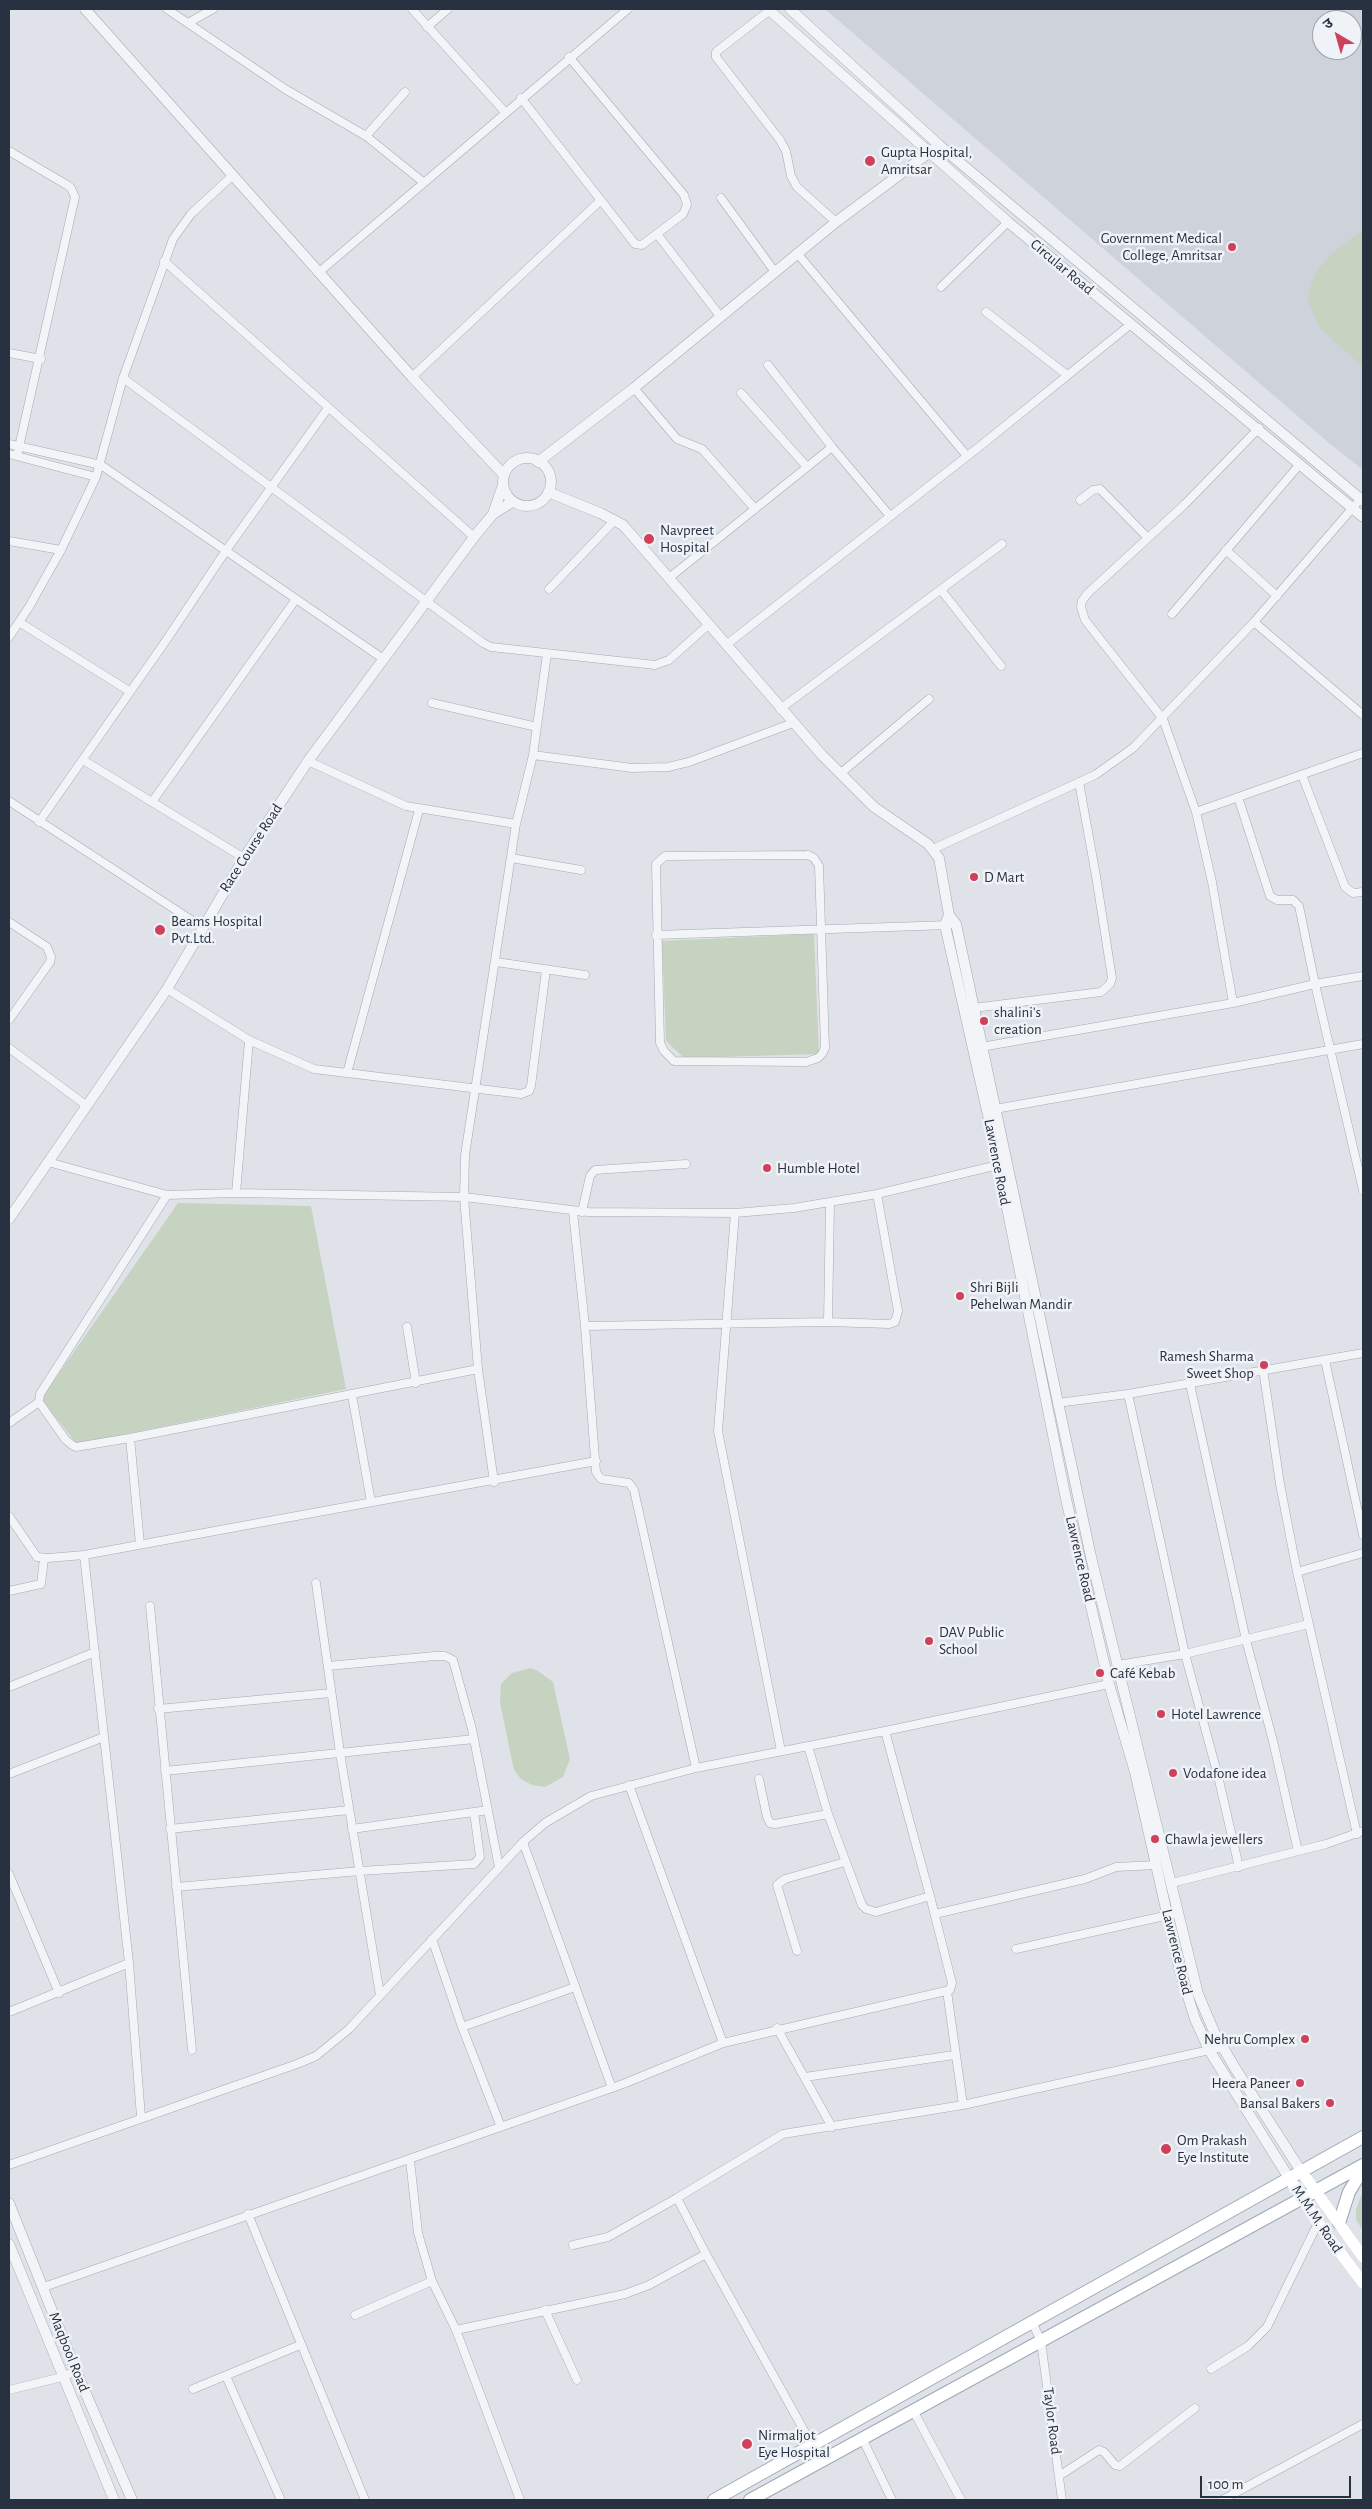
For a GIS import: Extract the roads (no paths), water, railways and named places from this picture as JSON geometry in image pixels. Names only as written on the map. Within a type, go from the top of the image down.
[{"type":"main road","points":[[714,2500],[1363,2137]]},
{"type":"main road","points":[[750,2500],[863,2440],[1363,2165]]},
{"type":"main road","points":[[1339,2223],[1349,2192],[1363,2169]]},
{"type":"main road","name":"M.M.M. Road","points":[[1302,2171],[1363,2257]]},
{"type":"main road","name":"M.M.M. Road","points":[[1289,2178],[1318,2223],[1363,2283]]},
{"type":"street","points":[[85,9],[504,480],[505,491],[512,502],[532,506],[544,498],[548,492],[549,475],[538,462],[521,460],[511,465],[504,480],[493,514]]},
{"type":"street","points":[[167,9],[285,88],[366,136],[423,182]]},
{"type":"street","points":[[188,23],[213,9]]},
{"type":"street","points":[[412,9],[505,112]]},
{"type":"street","points":[[427,27],[448,9]]},
{"type":"street","points":[[318,273],[569,57],[628,9]]},
{"type":"street","name":"Circular Road","points":[[790,9],[938,145],[1362,500]]},
{"type":"street","points":[[769,10],[716,52],[716,57],[780,140],[786,151],[791,176],[797,187],[836,222]]},
{"type":"street","name":"Circular Road","points":[[769,10],[1008,222],[1259,428],[1363,517]]},
{"type":"street","points":[[521,98],[635,244],[642,245],[684,214],[687,210],[687,200],[569,57]]},
{"type":"street","points":[[366,136],[405,92]]},
{"type":"street","points":[[538,462],[634,388],[836,222],[938,145]]},
{"type":"street","points":[[9,161],[10,152],[67,185],[71,188],[75,197],[41,359],[18,456]]},
{"type":"street","points":[[9,636],[61,550],[101,465],[123,378],[173,239],[191,214],[233,175]]},
{"type":"street","points":[[721,198],[775,272]]},
{"type":"street","points":[[412,377],[601,200]]},
{"type":"street","points":[[941,287],[1008,222]]},
{"type":"street","points":[[657,234],[720,316]]},
{"type":"street","points":[[797,253],[967,456]]},
{"type":"street","points":[[164,261],[474,537]]},
{"type":"street","points":[[986,312],[1067,375]]},
{"type":"street","points":[[726,644],[967,456],[1131,324]]},
{"type":"street","points":[[9,352],[41,359]]},
{"type":"street","points":[[768,365],[832,447],[890,516]]},
{"type":"street","points":[[123,378],[483,643],[499,649],[655,665],[669,660],[708,625]]},
{"type":"street","points":[[634,388],[677,439],[702,449],[755,509]]},
{"type":"street","points":[[741,393],[807,467]]},
{"type":"street","points":[[39,822],[129,690],[165,642],[227,549],[328,408]]},
{"type":"street","points":[[1233,1003],[1214,892],[1196,812],[1163,719],[1085,620],[1081,607],[1082,601],[1088,593],[1185,504],[1259,428]]},
{"type":"street","points":[[9,444],[101,465],[227,549],[382,658]]},
{"type":"street","points":[[669,578],[832,447]]},
{"type":"street","points":[[9,454],[96,477]]},
{"type":"street","points":[[1172,614],[1300,464]]},
{"type":"street","points":[[1080,500],[1093,490],[1100,489],[1148,538]]},
{"type":"street","points":[[548,492],[615,520],[636,538],[793,723],[874,807],[933,849],[940,862],[951,924],[656,936]]},
{"type":"street","points":[[933,849],[1095,775],[1123,757],[1163,719],[1254,622],[1352,508],[1362,500]]},
{"type":"street","points":[[493,514],[512,502]]},
{"type":"street","name":"Race Course Road","points":[[9,1219],[167,989],[244,858],[308,761],[382,658],[493,514]]},
{"type":"street","points":[[549,589],[615,520]]},
{"type":"street","points":[[9,541],[61,550]]},
{"type":"street","points":[[780,709],[1002,544]]},
{"type":"street","points":[[1226,550],[1277,596]]},
{"type":"street","points":[[941,590],[1001,666]]},
{"type":"street","points":[[152,802],[296,599]]},
{"type":"street","points":[[19,622],[129,690]]},
{"type":"street","points":[[1254,622],[1363,715]]},
{"type":"street","points":[[494,1482],[478,1369],[464,1196],[465,1155],[516,824],[533,755],[547,654]]},
{"type":"street","points":[[841,773],[929,699]]},
{"type":"street","points":[[432,703],[537,727]]},
{"type":"street","points":[[533,755],[632,768],[668,767],[689,762],[793,723]]},
{"type":"street","points":[[1196,812],[1363,753]]},
{"type":"street","points":[[83,760],[244,858]]},
{"type":"street","points":[[308,761],[391,800],[419,810],[516,824]]},
{"type":"street","points":[[1302,775],[1345,887],[1353,893],[1363,892]]},
{"type":"street","points":[[973,1008],[1101,992],[1110,984],[1112,978],[1079,782]]},
{"type":"street","points":[[1238,797],[1270,896],[1277,900],[1293,900],[1299,906],[1315,984],[1363,1190]]},
{"type":"street","points":[[9,801],[202,927]]},
{"type":"street","points":[[347,1073],[419,810]]},
{"type":"street","points":[[808,855],[814,858],[819,866],[819,930],[825,1048],[818,1058],[806,1062],[674,1060],[668,1056],[660,1042],[656,936],[655,869],[656,864],[666,856],[808,855]]},
{"type":"street","points":[[512,858],[581,870]]},
{"type":"street","points":[[9,922],[47,947],[51,957],[9,1020]]},
{"type":"street","name":"Lawrence Road","points":[[951,924],[973,1008],[1014,1189],[1057,1403],[1091,1557],[1198,1994],[1222,2047],[1302,2171]]},
{"type":"street","name":"Lawrence Road","points":[[951,924],[998,1165],[1080,1559],[1109,1684],[1134,1772],[1185,1987],[1195,2019],[1209,2050],[1289,2178]]},
{"type":"street","points":[[496,962],[585,975]]},
{"type":"street","points":[[167,989],[249,1040],[314,1069],[521,1094],[529,1091],[546,970]]},
{"type":"street","points":[[981,1047],[1233,1003],[1315,984],[1363,976]]},
{"type":"street","points":[[236,1193],[249,1040]]},
{"type":"street","points":[[995,1109],[1363,1044]]},
{"type":"street","points":[[9,1048],[87,1106]]},
{"type":"street","points":[[48,1162],[167,1194],[464,1196],[573,1212],[735,1212],[830,1204],[998,1165]]},
{"type":"street","points":[[582,1212],[590,1176],[595,1170],[686,1164]]},
{"type":"street","points":[[167,1194],[40,1394],[39,1402],[65,1439],[72,1445],[76,1447],[130,1438],[416,1383],[478,1369]]},
{"type":"street","points":[[585,1326],[828,1322],[889,1324],[895,1322],[897,1317],[893,1278],[877,1194]]},
{"type":"street","points":[[828,1322],[830,1204]]},
{"type":"street","points":[[573,1212],[599,1477],[629,1483],[634,1490],[696,1768]]},
{"type":"street","points":[[735,1212],[724,1324],[718,1431],[720,1451],[781,1751]]},
{"type":"street","points":[[407,1328],[416,1383]]},
{"type":"street","points":[[1057,1403],[1190,1384],[1263,1369],[1363,1353]]},
{"type":"street","points":[[1325,1360],[1363,1535]]},
{"type":"street","points":[[1172,1883],[1298,1851],[1360,1832],[1297,1572],[1280,1484],[1263,1369]]},
{"type":"street","points":[[1190,1384],[1246,1640],[1273,1741],[1298,1851]]},
{"type":"street","points":[[1128,1394],[1185,1654],[1218,1776],[1239,1867]]},
{"type":"street","points":[[352,1395],[371,1502]]},
{"type":"street","points":[[9,1423],[39,1402]]},
{"type":"street","points":[[130,1438],[140,1544]]},
{"type":"street","points":[[9,1516],[34,1554],[44,1559],[84,1555],[371,1502],[494,1482],[596,1461]]},
{"type":"street","points":[[1297,1572],[1363,1552]]},
{"type":"street","points":[[84,1555],[129,1963],[141,2117]]},
{"type":"street","points":[[1080,1559],[1091,1557]]},
{"type":"street","points":[[9,1591],[41,1584],[44,1559]]},
{"type":"street","points":[[316,1583],[340,1753],[380,1995]]},
{"type":"street","points":[[150,1606],[158,1709],[192,2050]]},
{"type":"street","points":[[1118,1666],[1185,1654],[1309,1624]]},
{"type":"street","points":[[9,1687],[95,1652]]},
{"type":"street","points":[[328,1666],[435,1656],[450,1658],[456,1665],[474,1739],[500,1867]]},
{"type":"street","points":[[9,2165],[316,2056],[349,2029],[523,1842],[569,1807],[591,1796],[696,1768],[886,1731],[1109,1684]]},
{"type":"street","points":[[158,1709],[331,1693]]},
{"type":"street","points":[[44,2287],[612,2088],[723,2043],[777,2028],[947,1991],[951,1988],[952,1983],[886,1731]]},
{"type":"street","points":[[9,1774],[104,1737]]},
{"type":"street","points":[[165,1771],[474,1739]]},
{"type":"street","points":[[808,1746],[828,1814],[845,1862],[859,1900],[866,1909],[876,1912],[930,1896]]},
{"type":"street","points":[[759,1779],[770,1823],[776,1824],[828,1814]]},
{"type":"street","points":[[629,1785],[723,2043]]},
{"type":"street","points":[[170,1828],[349,1810]]},
{"type":"street","points":[[352,1829],[488,1810]]},
{"type":"street","points":[[176,1887],[360,1871],[474,1864],[480,1857],[474,1812]]},
{"type":"street","points":[[523,1842],[612,2088]]},
{"type":"street","points":[[797,1951],[777,1890],[779,1882],[845,1862]]},
{"type":"street","points":[[935,1914],[1085,1879],[1116,1867],[1156,1865]]},
{"type":"street","points":[[9,1874],[59,1993]]},
{"type":"street","points":[[1016,1949],[1178,1914]]},
{"type":"street","points":[[432,1939],[462,2027],[501,2127]]},
{"type":"street","points":[[9,2012],[129,1963]]},
{"type":"street","points":[[462,2027],[575,1987]]},
{"type":"street","points":[[947,1991],[954,2055],[963,2105]]},
{"type":"street","points":[[777,2028],[832,2127]]},
{"type":"street","points":[[573,2245],[608,2237],[783,2134],[963,2105],[1222,2047]]},
{"type":"street","points":[[804,2077],[954,2055]]},
{"type":"street","points":[[410,2160],[418,2232],[432,2281],[456,2330],[520,2500]]},
{"type":"street","points":[[677,2198],[812,2446]]},
{"type":"street","name":"Maqbool Road","points":[[9,2203],[76,2371],[132,2500]]},
{"type":"street","points":[[248,2214],[365,2500]]},
{"type":"street","points":[[1211,2369],[1248,2346],[1267,2327],[1318,2223]]},
{"type":"street","name":"Maqbool Road","points":[[9,2244],[114,2500]]},
{"type":"street","points":[[456,2330],[625,2294],[649,2284],[706,2254]]},
{"type":"street","points":[[355,2315],[432,2281]]},
{"type":"street","points":[[545,2310],[577,2380]]},
{"type":"street","name":"Taylor Road","points":[[1032,2322],[1041,2341],[1062,2500]]},
{"type":"street","points":[[193,2389],[300,2345]]},
{"type":"street","points":[[9,2390],[62,2377],[76,2371]]},
{"type":"street","points":[[226,2376],[281,2500]]},
{"type":"street","points":[[1059,2476],[1099,2450],[1104,2452],[1115,2465],[1120,2466],[1195,2408]]},
{"type":"street","points":[[914,2412],[961,2500]]},
{"type":"street","points":[[1222,2500],[1363,2424]]},
{"type":"street","points":[[863,2440],[892,2500]]},
{"type":"place","name":"Gupta Hospital, Amritsar","points":[[870,161]]},
{"type":"place","name":"Government Medical College, Amritsar","points":[[1232,247]]},
{"type":"place","name":"Navpreet Hospital","points":[[649,539]]},
{"type":"place","name":"D Mart","points":[[974,877]]},
{"type":"place","name":"Beams Hospital Pvt.Ltd.","points":[[160,930]]},
{"type":"place","name":"shalini's creation","points":[[984,1021]]},
{"type":"place","name":"Humble Hotel","points":[[767,1168]]},
{"type":"place","name":"Shri Bijli Pehelwan Mandir","points":[[960,1296]]},
{"type":"place","name":"Ramesh Sharma Sweet Shop","points":[[1264,1365]]},
{"type":"place","name":"DAV Public School","points":[[929,1641]]},
{"type":"place","name":"Café Kebab","points":[[1100,1673]]},
{"type":"place","name":"Hotel Lawrence","points":[[1161,1714]]},
{"type":"place","name":"Vodafone idea","points":[[1173,1773]]},
{"type":"place","name":"Chawla jewellers","points":[[1155,1839]]},
{"type":"place","name":"Nehru Complex","points":[[1305,2039]]},
{"type":"place","name":"Heera Paneer","points":[[1300,2083]]},
{"type":"place","name":"Bansal Bakers","points":[[1330,2103]]},
{"type":"place","name":"Om Prakash Eye Institute","points":[[1166,2149]]},
{"type":"place","name":"Nirmaljot Eye Hospital","points":[[747,2444]]}]
